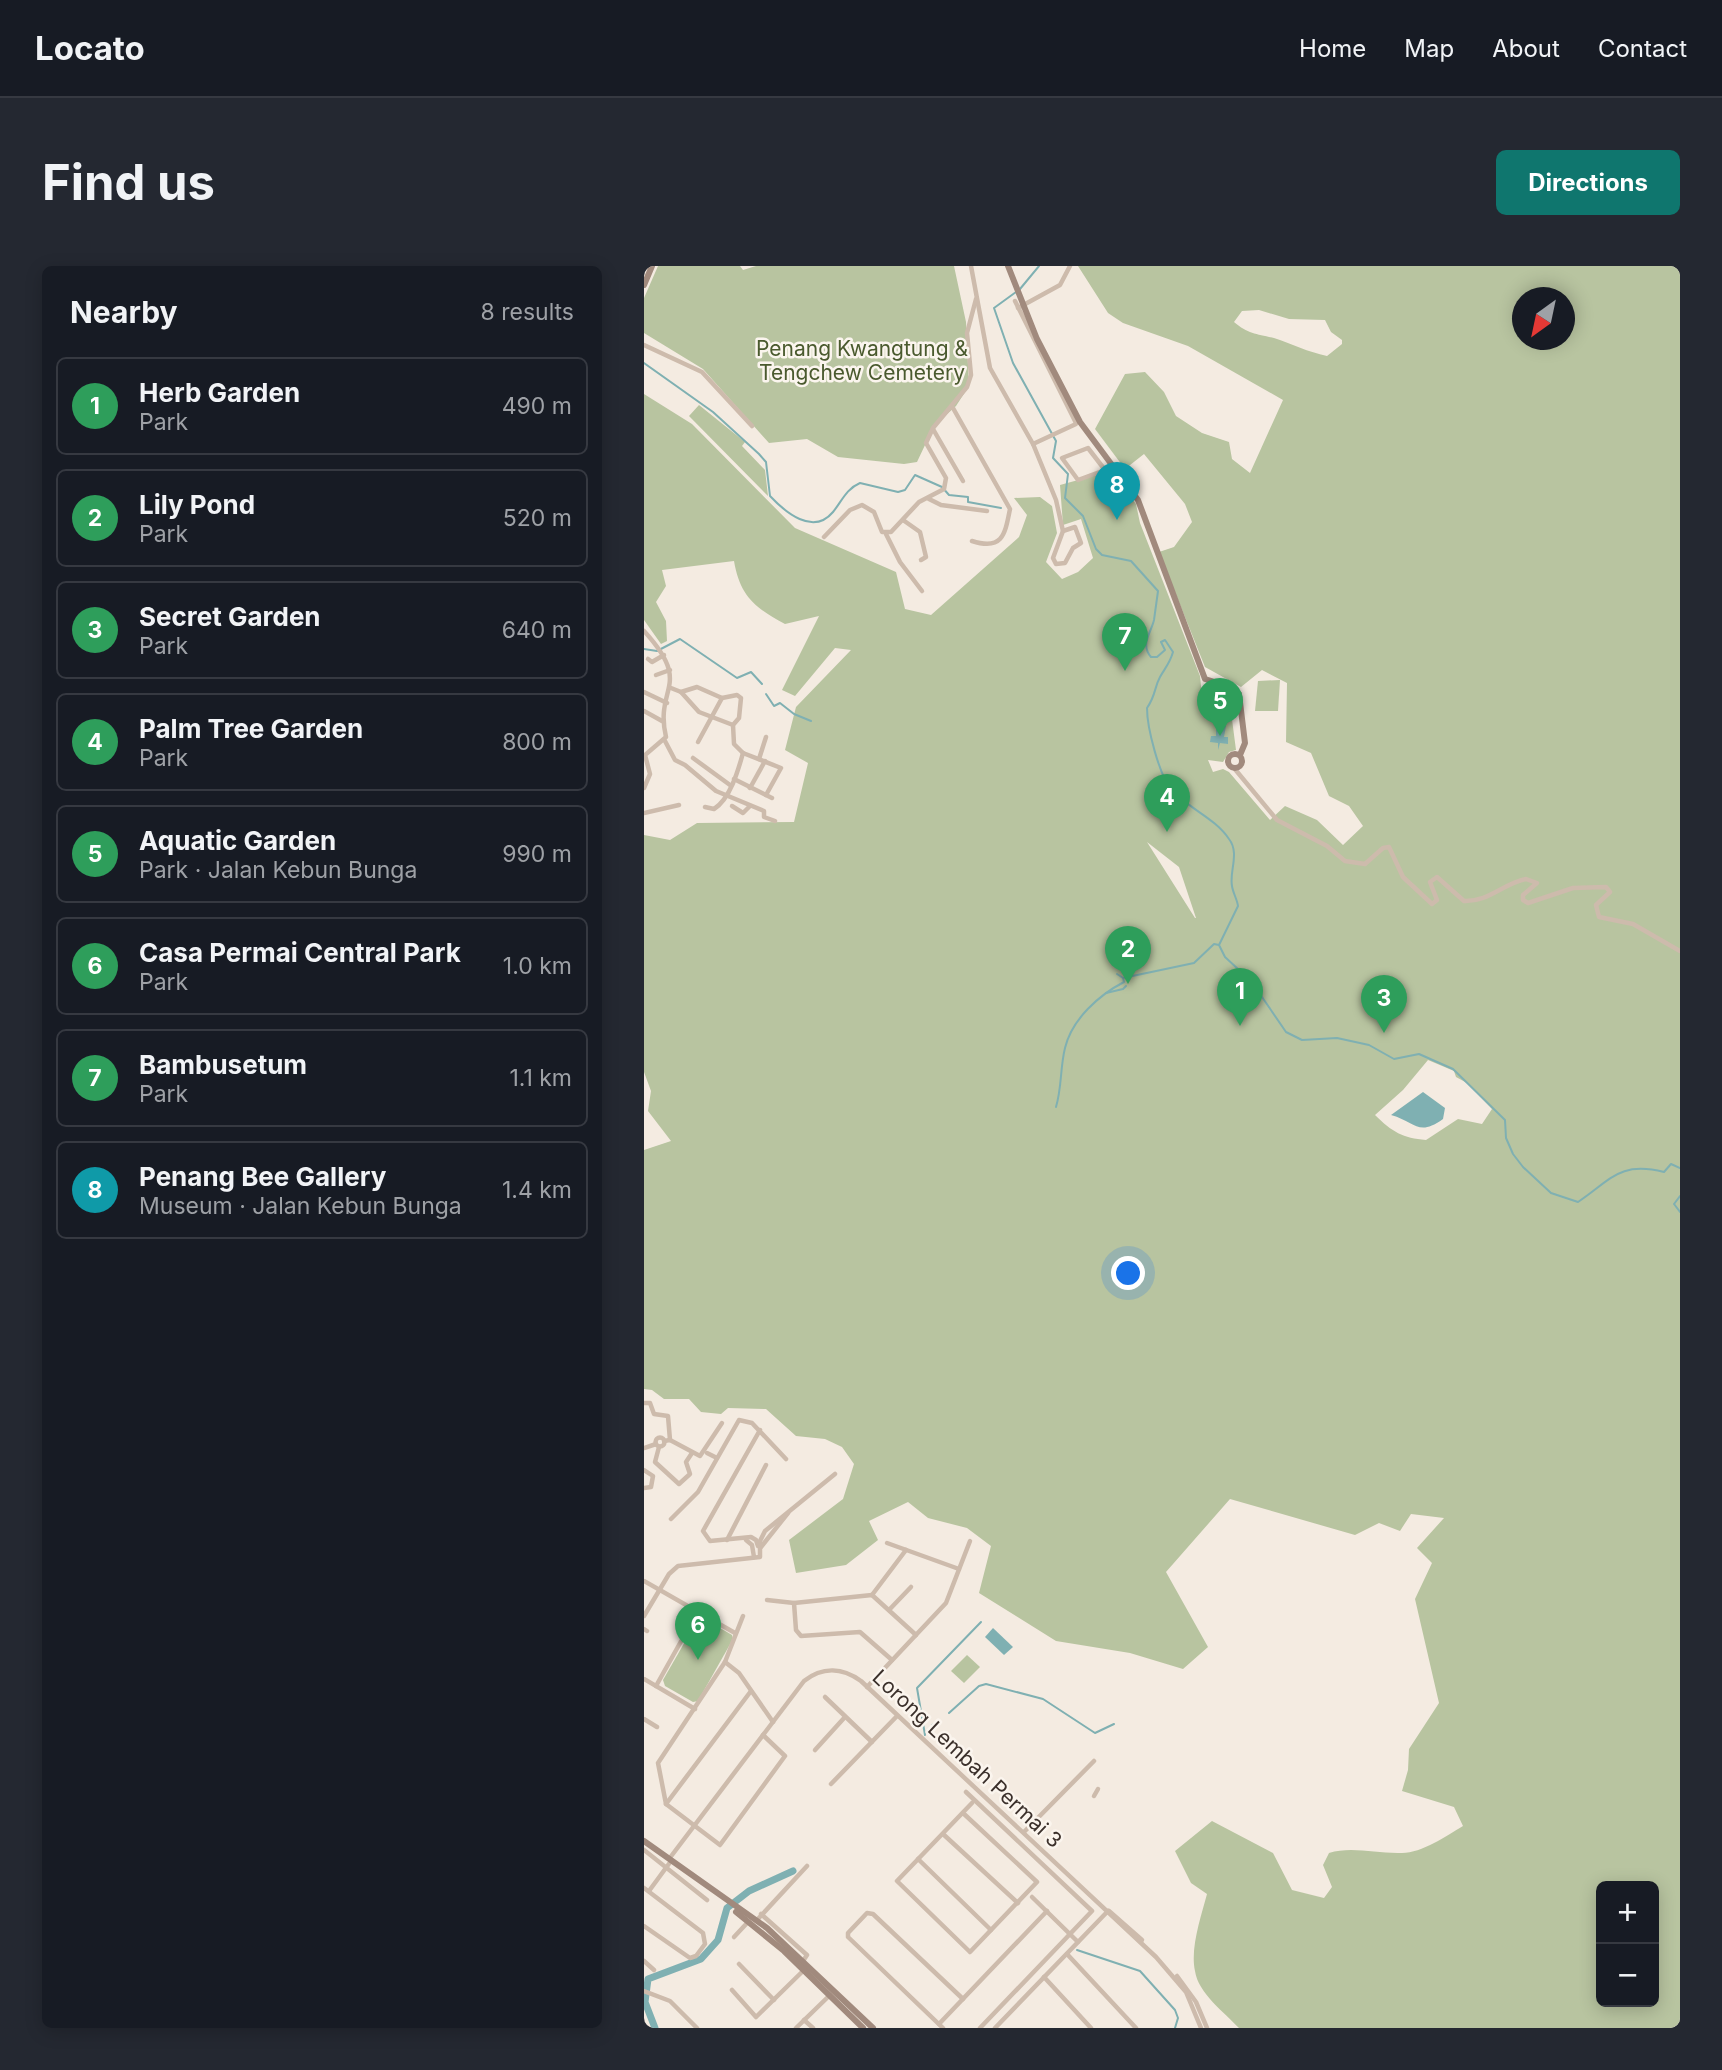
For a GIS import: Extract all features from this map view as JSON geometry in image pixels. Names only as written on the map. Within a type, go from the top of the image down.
[{"type":"street","points":[[971,266],[990,368],[1033,444],[1056,500],[1063,531],[1053,558],[1059,565],[1065,563],[1073,548],[1081,542],[1075,527],[1063,531]]},
{"type":"street","points":[[1008,266],[1021,308],[1078,423],[1109,468]]},
{"type":"street","points":[[1021,308],[1060,285],[1070,266]]},
{"type":"street","points":[[644,285],[648,270]]},
{"type":"street","points":[[888,533],[919,502],[943,490],[946,478],[926,443],[933,428],[953,408],[967,387],[971,375],[967,333],[976,299]]},
{"type":"street","points":[[644,345],[702,372],[752,426]]},
{"type":"street","points":[[953,408],[1010,509],[1005,535],[997,542],[985,545],[972,541]]},
{"type":"street","points":[[1033,444],[1078,423]]},
{"type":"street","points":[[933,428],[963,481]]},
{"type":"street","points":[[1109,468],[1079,480],[1062,458],[1088,448],[1109,468],[1138,500],[1205,678],[1236,689],[1240,699],[1245,743],[1240,755],[1242,764],[1234,768]]},
{"type":"street","points":[[928,498],[941,505],[987,511]]},
{"type":"street","points":[[824,537],[850,510],[862,505],[874,512],[878,527],[888,533],[900,562],[922,591]]},
{"type":"street","points":[[903,520],[920,533],[926,557],[921,560]]},
{"type":"street","points":[[644,631],[661,651],[670,670],[671,688],[662,721],[665,741],[675,760],[716,791],[775,821]]},
{"type":"street","points":[[648,659],[652,662],[661,651]]},
{"type":"street","points":[[656,675],[670,670]]},
{"type":"street","points":[[681,692],[697,687],[722,698],[737,695],[742,699],[739,718],[733,725],[734,744],[743,753],[781,769],[769,797],[734,779]]},
{"type":"street","points":[[671,688],[681,692],[699,712],[733,725]]},
{"type":"street","points":[[644,692],[667,703]]},
{"type":"street","points":[[698,742],[722,698]]},
{"type":"street","points":[[644,711],[662,721]]},
{"type":"street","points":[[759,759],[766,737]]},
{"type":"street","points":[[644,788],[650,774],[646,753],[665,741]]},
{"type":"street","points":[[705,807],[716,808],[734,779],[743,753]]},
{"type":"street","points":[[1240,755],[1233,753],[1228,758],[1277,820],[1327,846],[1345,861],[1365,864],[1383,848],[1389,847],[1403,877],[1432,904],[1437,900],[1430,882],[1437,877],[1464,901],[1488,899],[1507,886],[1526,879],[1537,883],[1523,895],[1523,900],[1528,902],[1573,888],[1606,887],[1609,892],[1595,908],[1600,917],[1633,924],[1664,945],[1680,951]]},
{"type":"street","points":[[692,758],[730,785]]},
{"type":"street","points":[[750,788],[765,761]]},
{"type":"street","points":[[644,813],[679,805]]},
{"type":"street","points":[[732,806],[743,813],[750,806]]},
{"type":"street","points":[[644,1403],[650,1404],[654,1414],[668,1416],[667,1441]]},
{"type":"street","points":[[671,1519],[698,1492],[738,1420],[747,1420],[760,1430],[786,1459]]},
{"type":"street","points":[[644,1448],[667,1441],[701,1455],[722,1423]]},
{"type":"street","points":[[756,1557],[753,1547],[746,1539],[710,1541],[703,1531],[760,1430]]},
{"type":"street","points":[[658,1445],[655,1462],[679,1484],[690,1474],[686,1462],[692,1453]]},
{"type":"street","points":[[707,1453],[717,1458]]},
{"type":"street","points":[[727,1541],[766,1465]]},
{"type":"street","points":[[644,1470],[653,1476],[654,1481],[651,1487],[644,1488]]},
{"type":"street","points":[[756,1557],[790,1508],[835,1474]]},
{"type":"street","points":[[867,1687],[946,1603],[970,1541]]},
{"type":"street","points":[[887,1543],[959,1569]]},
{"type":"street","points":[[766,1600],[794,1603],[872,1595],[906,1550]]},
{"type":"street","points":[[644,1616],[659,1590],[678,1566],[756,1557]]},
{"type":"street","points":[[644,1581],[735,1633]]},
{"type":"street","points":[[889,1610],[911,1587]]},
{"type":"street","points":[[872,1595],[916,1635]]},
{"type":"street","points":[[794,1603],[796,1630],[804,1636],[860,1632],[892,1660]]},
{"type":"street","points":[[656,1686],[698,1611]]},
{"type":"street","points":[[743,1616],[735,1633],[736,1641],[725,1662],[658,1763],[666,1804],[717,1844],[722,1843],[785,1756],[763,1735]]},
{"type":"street","points":[[725,1662],[739,1673],[773,1722]]},
{"type":"street","name":"Lorong Lembah Permai 3","points":[[646,1890],[666,1868],[693,1826],[804,1681],[817,1673],[840,1670],[867,1687],[1108,1911]]},
{"type":"street","points":[[644,1679],[695,1709]]},
{"type":"street","points":[[666,1804],[751,1691]]},
{"type":"street","points":[[825,1697],[872,1742]]},
{"type":"street","points":[[831,1784],[897,1716]]},
{"type":"street","points":[[815,1750],[845,1717]]},
{"type":"street","points":[[644,1719],[657,1727]]},
{"type":"street","points":[[1024,1832],[1094,1761]]},
{"type":"street","points":[[1094,1797],[1098,1788]]},
{"type":"street","points":[[966,1791],[973,1801],[1092,1911],[980,2028]]},
{"type":"street","points":[[964,1812],[1037,1882],[970,1952],[897,1881],[981,1793]]},
{"type":"street","points":[[943,1834],[1018,1903]]},
{"type":"street","points":[[644,1841],[739,1911],[784,1951]]},
{"type":"street","points":[[644,1850],[707,1900]]},
{"type":"street","points":[[918,1859],[991,1930]]},
{"type":"street","points":[[807,1866],[759,1917],[757,1924],[863,2028]]},
{"type":"street","points":[[644,1926],[690,1958],[696,1956],[705,1944],[703,1933],[646,1890]]},
{"type":"street","points":[[1032,1897],[1078,1942]]},
{"type":"street","points":[[739,1911],[759,1917],[772,1925],[807,1955],[803,1961]]},
{"type":"street","points":[[963,1999],[870,1912],[848,1933],[848,1937],[941,2026],[963,1999],[1047,1911]]},
{"type":"street","points":[[995,2028],[1108,1911]]},
{"type":"street","points":[[1108,1911],[1175,1977],[1193,2005],[1201,2028]]},
{"type":"street","points":[[1108,1911],[1122,1920],[1180,1979],[1196,2002],[1207,2028]]},
{"type":"street","points":[[759,1917],[873,2028]]},
{"type":"street","points":[[734,1937],[748,1921]]},
{"type":"street","points":[[1067,1954],[1136,2028]]},
{"type":"street","points":[[644,1961],[654,1969]]},
{"type":"street","points":[[739,1964],[774,2000]]},
{"type":"street","points":[[732,1990],[755,2017],[804,1970]]},
{"type":"street","points":[[1044,1977],[1091,2028]]},
{"type":"street","points":[[646,1991],[676,2005],[697,2028]]},
{"type":"street","points":[[796,2028],[830,1995]]},
{"type":"street","points":[[804,2020],[813,2028]]},
{"type":"green space","name":"Penang Kwangtung & Tengchew Cemetery","points":[[658,266],[740,266],[743,270],[756,266],[954,266],[966,322],[969,386],[956,406],[934,426],[917,462],[904,464],[838,457],[807,439],[769,443],[703,369],[644,333],[644,298]]},
{"type":"green space","points":[[1078,266],[1680,266],[1680,2028],[1239,2028],[1207,1995],[1197,1979],[1195,1943],[1207,1894],[1191,1883],[1175,1851],[1212,1821],[1273,1853],[1292,1890],[1324,1898],[1332,1887],[1323,1865],[1329,1853],[1347,1850],[1410,1852],[1434,1843],[1463,1826],[1454,1807],[1402,1791],[1408,1770],[1409,1749],[1439,1703],[1415,1599],[1432,1563],[1417,1548],[1444,1518],[1411,1514],[1400,1531],[1379,1523],[1355,1535],[1230,1499],[1166,1572],[1208,1647],[1183,1669],[1130,1653],[1056,1641],[979,1593],[991,1546],[967,1528],[928,1518],[908,1502],[869,1521],[878,1540],[846,1565],[796,1573],[789,1540],[843,1499],[854,1464],[842,1447],[825,1439],[796,1436],[766,1409],[728,1408],[721,1414],[701,1412],[689,1399],[664,1399],[652,1390],[644,1389],[644,1150],[671,1141],[648,1111],[651,1091],[644,1072],[644,835],[670,840],[697,823],[794,822],[808,763],[785,750],[796,707],[851,650],[835,648],[795,696],[782,690],[819,616],[785,624],[765,612],[750,600],[745,592],[734,561],[662,570],[666,586],[656,602],[666,621],[667,641],[661,644],[644,620],[644,394],[692,424],[795,528],[896,572],[905,609],[931,615],[1019,537],[1027,515],[1014,498],[1040,497],[1052,506],[1057,533],[1046,562],[1062,579],[1078,572],[1093,558],[1081,519],[1063,525],[1060,485],[1111,471],[1136,504],[1140,523],[1200,676],[1202,696],[1214,705],[1230,704],[1236,750],[1229,752],[1223,762],[1208,760],[1213,772],[1223,769],[1229,772],[1270,820],[1285,806],[1317,820],[1343,845],[1363,826],[1349,806],[1329,796],[1311,753],[1286,742],[1287,683],[1262,670],[1241,687],[1205,667],[1159,552],[1174,547],[1192,522],[1185,504],[1144,454],[1125,469],[1095,429],[1125,374],[1145,372],[1164,392],[1176,416],[1202,433],[1229,442],[1232,459],[1250,473],[1283,400],[1188,346],[1123,323],[1108,313]],"holes":[[[1259,310],[1289,319],[1325,320],[1331,332],[1342,340],[1342,344],[1327,356],[1253,333],[1234,322],[1242,311]],[[1147,842],[1179,867],[1196,918],[1195,918]],[[1428,1060],[1454,1071],[1456,1077],[1467,1083],[1492,1109],[1482,1124],[1458,1119],[1426,1140],[1411,1138],[1387,1126],[1375,1115],[1403,1090]]]},
{"type":"green space","points":[[699,405],[745,442],[742,446],[765,470],[768,496],[689,416]]},
{"type":"green space","points":[[1280,680],[1278,711],[1255,711],[1258,681]]},
{"type":"green space","points":[[703,1618],[732,1635],[733,1639],[698,1701],[693,1702],[665,1686],[663,1680],[698,1619]]},
{"type":"green space","points":[[967,1655],[980,1667],[964,1683],[951,1671]]},
{"type":"water","points":[[1216,725],[1222,729],[1221,726],[1226,726],[1224,737],[1228,737],[1228,744],[1220,743],[1218,750],[1218,743],[1210,742],[1211,736],[1216,736]]},
{"type":"water","points":[[1423,1092],[1445,1108],[1443,1119],[1428,1127],[1422,1127],[1391,1115]]},
{"type":"water","points":[[993,1628],[1013,1647],[1004,1655],[985,1637]]},
{"type":"waterway","points":[[1020,289],[1039,266]]},
{"type":"waterway","points":[[1016,292],[994,308],[1013,363],[1056,441],[1053,458],[1068,474],[1065,498],[1083,516],[1096,549],[1102,555],[1131,561],[1158,591],[1146,648],[1151,657],[1157,657],[1165,650],[1161,642],[1165,640],[1173,652],[1147,708],[1149,727],[1158,763],[1167,783],[1179,797],[1217,825],[1234,850],[1231,881],[1238,906],[1219,945],[1225,957],[1251,981],[1286,1032],[1302,1040],[1337,1038],[1369,1045],[1394,1059],[1419,1054],[1453,1069],[1505,1120],[1506,1138],[1513,1154],[1551,1193],[1578,1202],[1608,1180],[1626,1171],[1649,1169],[1664,1172],[1671,1164],[1680,1168]]},
{"type":"waterway","points":[[644,363],[713,412],[759,454],[766,462],[770,496],[783,509],[800,519],[808,522],[825,519],[848,492],[860,483],[898,492],[905,490],[915,475],[942,487],[949,495],[968,497],[968,502],[1001,508]]},
{"type":"waterway","points":[[644,649],[657,651],[680,639],[737,678],[751,672],[762,684]]},
{"type":"waterway","points":[[766,694],[774,706],[780,703],[794,714],[811,721]]},
{"type":"waterway","points":[[1056,1107],[1065,1048],[1074,1027],[1088,1009],[1124,982],[1123,978],[1194,963],[1214,944],[1219,945]]},
{"type":"waterway","points":[[1117,974],[1123,978]]},
{"type":"waterway","points":[[1106,993],[1126,986]]},
{"type":"waterway","points":[[1680,1196],[1674,1204],[1680,1212]]},
{"type":"waterway","points":[[925,1735],[917,1688],[981,1622]]},
{"type":"waterway","points":[[949,1713],[979,1686],[986,1684],[1043,1699],[1095,1733],[1114,1724]]},
{"type":"waterway","points":[[932,1725],[937,1722]]},
{"type":"waterway","points":[[655,2028],[645,2002],[648,1979],[701,1959],[718,1940],[727,1908],[749,1891],[793,1871]]},
{"type":"waterway","points":[[1077,1950],[1140,1971],[1175,2010],[1178,2018],[1175,2028]]},
{"type":"place","name":"Penang Bee Gallery","points":[[1117,520]]},
{"type":"place","name":"Bambusetum","points":[[1125,671]]},
{"type":"place","name":"Aquatic Garden","points":[[1220,736]]},
{"type":"place","name":"Palm Tree Garden","points":[[1167,832]]},
{"type":"place","name":"Lily Pond","points":[[1128,984]]},
{"type":"place","name":"Herb Garden","points":[[1240,1026]]},
{"type":"place","name":"Secret Garden","points":[[1384,1033]]},
{"type":"place","name":"Casa Permai Central Park","points":[[698,1660]]}]
